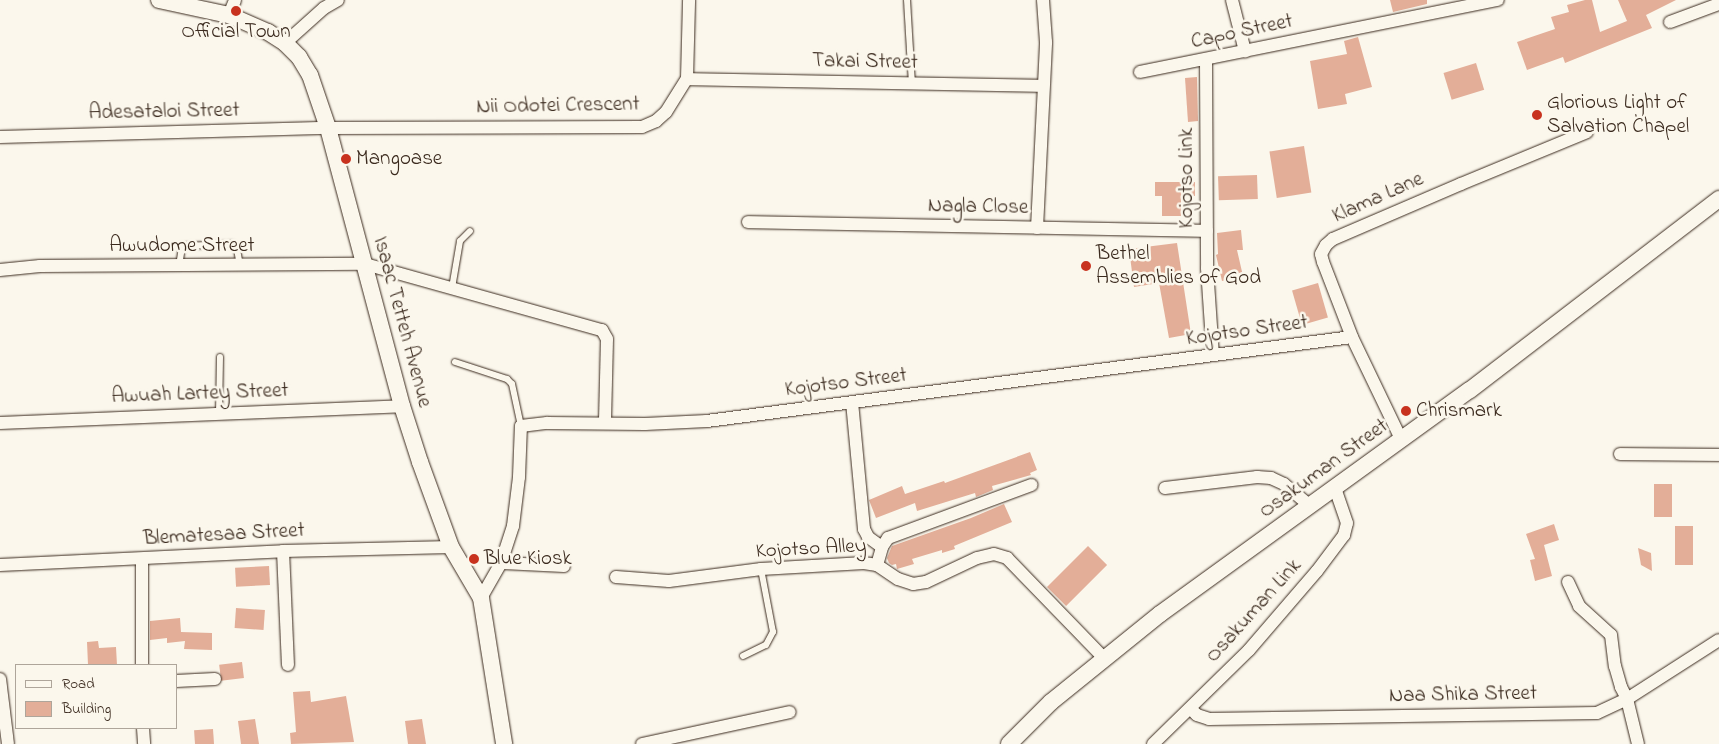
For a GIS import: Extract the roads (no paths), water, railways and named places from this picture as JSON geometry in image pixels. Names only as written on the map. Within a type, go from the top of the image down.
[{"type":"street","name":"Isaac Tetteh Avenue","points":[[159,0],[232,7],[285,43],[298,57],[310,75],[328,128],[402,406],[451,547],[481,598],[504,744]]},
{"type":"street","points":[[285,43],[324,8],[338,0]]},
{"type":"street","points":[[687,79],[689,0]]},
{"type":"street","points":[[1037,228],[1046,42],[1043,0]]},
{"type":"street","points":[[1232,0],[1245,51]]},
{"type":"street","name":"Capo Street","points":[[1140,72],[1206,61],[1245,51],[1498,0]]},
{"type":"street","points":[[1670,22],[1719,4]]},
{"type":"street","name":"Kojotso Link","points":[[1206,61],[1208,300],[1213,356]]},
{"type":"street","name":"Takai Street","points":[[687,79],[1043,86]]},
{"type":"street","name":"Nii Odotei Crescent","points":[[328,128],[642,127],[656,121],[666,112],[687,79]]},
{"type":"street","name":"Adesataloi Street","points":[[0,137],[328,128]]},
{"type":"street","name":"Klama Lane","points":[[1401,439],[1352,336],[1322,262],[1321,254],[1326,244],[1333,239],[1433,196],[1587,132]]},
{"type":"street","name":"Osakuman Street","points":[[1009,744],[1051,702],[1160,614],[1547,332],[1719,199]]},
{"type":"street","name":"Nagla Close","points":[[748,222],[1207,232]]},
{"type":"street","name":"Awudome Street","points":[[0,270],[40,266],[240,267],[365,264],[602,330],[607,339],[606,423]]},
{"type":"street","name":"Kojotso Street","points":[[521,426],[546,423],[645,424],[707,421],[1213,356],[1352,336]]},
{"type":"street","points":[[852,402],[864,529],[868,537],[882,547]]},
{"type":"street","name":"Awuah Lartey Street","points":[[0,423],[402,406]]},
{"type":"street","points":[[481,598],[501,563],[516,509],[521,426]]},
{"type":"street","points":[[1620,454],[1719,455]]},
{"type":"street","points":[[1165,488],[1258,477],[1272,478],[1284,484],[1310,506]]},
{"type":"street","points":[[877,565],[882,547],[888,538],[1031,485]]},
{"type":"street","name":"Osakuman Link","points":[[1153,744],[1191,709],[1249,650],[1317,571],[1344,535],[1347,523],[1335,488]]},
{"type":"street","name":"Blematesaa Street","points":[[0,565],[283,551],[451,547]]},
{"type":"street","points":[[283,551],[288,665]]},
{"type":"street","name":"Kojotso Alley","points":[[616,577],[669,581],[762,569],[841,563],[877,565],[898,579],[913,584],[926,582],[977,558],[994,554],[1007,558],[1104,658]]},
{"type":"street","points":[[142,559],[142,664]]},
{"type":"street","points":[[501,563],[564,566]]},
{"type":"street","points":[[1568,582],[1579,606],[1611,635],[1620,687],[1628,699],[1638,744]]},
{"type":"street","name":"Naa Shika Street","points":[[1191,709],[1197,715],[1209,718],[1597,713],[1628,699],[1719,640]]},
{"type":"street","points":[[0,678],[2,715],[8,744]]},
{"type":"street","points":[[178,681],[215,679]]},
{"type":"street","points":[[642,744],[790,712]]},
{"type":"street","points":[[143,729],[144,744]]},
{"type":"lane","points":[[907,0],[912,83]]},
{"type":"lane","points":[[452,288],[460,242],[470,231]]},
{"type":"lane","points":[[179,267],[182,246],[232,244],[238,249],[240,267]]},
{"type":"lane","points":[[220,357],[220,414]]},
{"type":"lane","points":[[455,362],[507,379],[512,384],[521,426]]},
{"type":"lane","points":[[743,656],[766,645],[773,632],[762,569]]},
{"type":"place","name":"Official Town","points":[[236,11]]},
{"type":"place","name":"Glorious Light of Salvation Chapel","points":[[1537,115]]},
{"type":"place","name":"Mangoase","points":[[346,159]]},
{"type":"place","name":"Bethel Assemblies of God","points":[[1086,266]]},
{"type":"place","name":"Chrismark","points":[[1406,411]]},
{"type":"place","name":"Blue Kiosk","points":[[474,559]]}]
